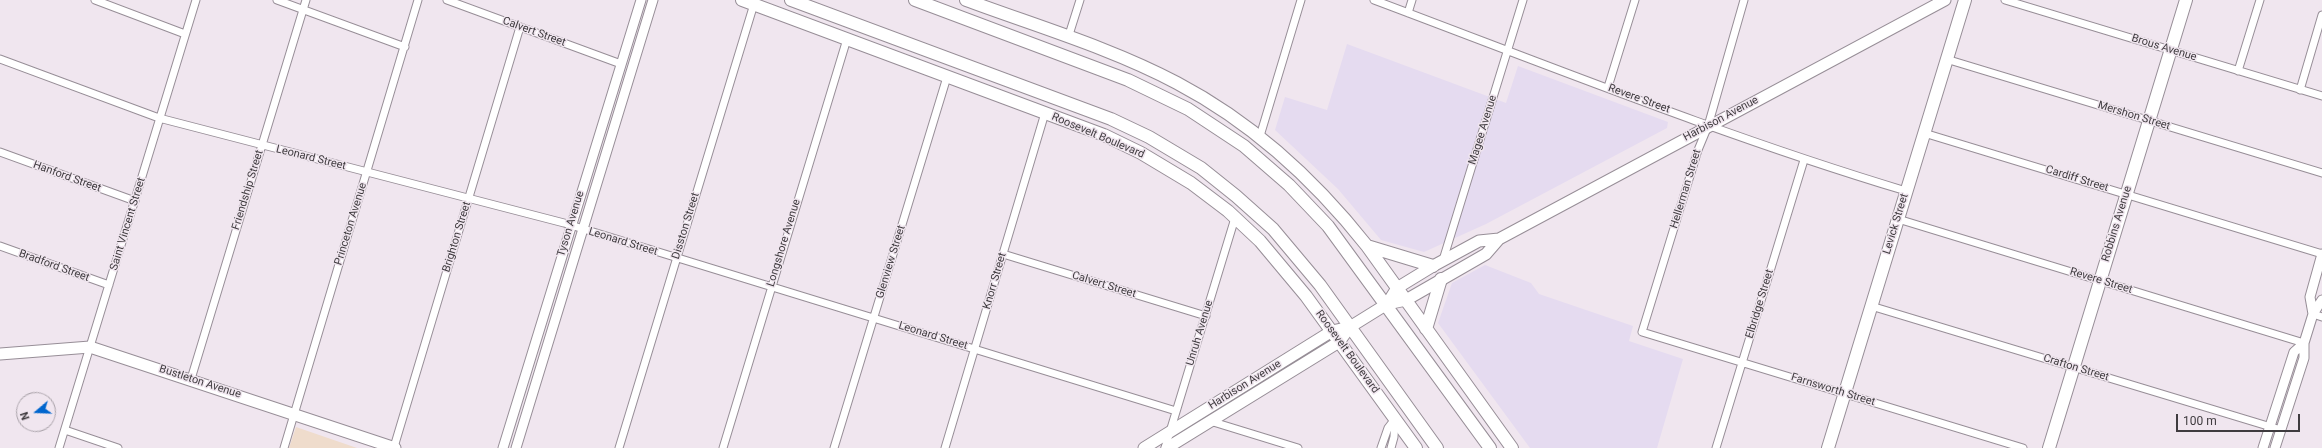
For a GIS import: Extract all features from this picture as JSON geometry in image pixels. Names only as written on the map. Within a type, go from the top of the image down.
[{"type":"highway","name":"Roosevelt Boulevard","points":[[742,0],[1104,135],[1141,153],[1191,183],[1236,218],[1282,265],[1332,331],[1416,448]]},
{"type":"highway","name":"Roosevelt Boulevard","points":[[791,0],[1092,112],[1166,147],[1218,181],[1264,220],[1308,269],[1437,448]]},
{"type":"highway","points":[[915,0],[1128,80],[1169,99],[1225,132],[1275,172],[1312,208],[1342,242],[1490,448]]},
{"type":"highway","points":[[966,0],[1134,63],[1177,83],[1216,106],[1260,136],[1316,186],[1367,246],[1512,448]]},
{"type":"highway","name":"Levick Street","points":[[1828,448],[1965,0]]},
{"type":"highway","name":"Robbins Avenue","points":[[2049,448],[2186,0]]},
{"type":"highway","points":[[1367,246],[1438,263]]},
{"type":"highway","points":[[1426,329],[1441,279]]},
{"type":"highway","points":[[1471,391],[1495,448]]},
{"type":"main road","name":"Harbison Avenue","points":[[1386,304],[1397,288],[1478,241],[1498,239],[1945,0]]},
{"type":"main road","name":"Harbison Avenue","points":[[1144,448],[1332,331],[1350,327],[1386,304],[1406,300],[1486,254],[1498,239]]},
{"type":"main road","name":"Harbison Avenue","points":[[1166,448],[1340,342],[1350,327]]},
{"type":"main road","name":"Bustleton Avenue","points":[[0,354],[90,347],[394,448]]},
{"type":"street","points":[[95,0],[186,34]]},
{"type":"street","name":"Saint Vincent Street","points":[[59,448],[196,0]]},
{"type":"street","points":[[277,0],[405,47]]},
{"type":"street","name":"Friendship Street","points":[[190,379],[306,0]]},
{"type":"street","name":"Princeton Avenue","points":[[284,448],[418,0]]},
{"type":"street","name":"Calvert Street","points":[[447,0],[621,64]]},
{"type":"street","name":"Tyson Avenue","points":[[503,448],[570,225],[641,0]]},
{"type":"street","name":"Tyson Avenue","points":[[516,448],[653,0]]},
{"type":"street","points":[[1068,38],[1080,0]]},
{"type":"street","points":[[1260,136],[1301,0]]},
{"type":"street","name":"Revere Street","points":[[1374,0],[1708,126],[1804,160],[1906,191]]},
{"type":"street","points":[[1408,13],[1412,0]]},
{"type":"street","name":"Magee Avenue","points":[[1438,263],[1523,0]]},
{"type":"street","points":[[1608,87],[1635,0]]},
{"type":"street","name":"Hellerman Street","points":[[1642,332],[1698,150],[1708,126],[1744,0]]},
{"type":"street","name":"Brous Avenue","points":[[2005,0],[2322,96]]},
{"type":"street","points":[[2238,71],[2260,0]]},
{"type":"street","name":"Disston Street","points":[[619,448],[754,4]]},
{"type":"street","points":[[2300,90],[2322,15]]},
{"type":"street","name":"Brighton Street","points":[[394,448],[520,27]]},
{"type":"street","name":"Longshore Avenue","points":[[723,448],[847,39]]},
{"type":"street","name":"Leonard Street","points":[[0,59],[160,118],[570,225],[874,317],[1176,411]]},
{"type":"street","name":"Mershon Street","points":[[1946,59],[2322,173]]},
{"type":"street","name":"Glenview Street","points":[[834,448],[947,77]]},
{"type":"street","points":[[613,91],[624,94]]},
{"type":"street","name":"Knorr Street","points":[[945,448],[1045,113]]},
{"type":"street","name":"Cardiff Street","points":[[1924,133],[2322,254]]},
{"type":"street","name":"Hanford Street","points":[[0,152],[134,201]]},
{"type":"street","name":"Elbridge Street","points":[[1716,448],[1804,160]]},
{"type":"street","name":"Unruh Avenue","points":[[1166,448],[1176,411],[1236,218]]},
{"type":"street","name":"Revere Street","points":[[1898,219],[2304,343]]},
{"type":"street","name":"Bradford Street","points":[[0,246],[109,285]]},
{"type":"street","name":"Calvert Street","points":[[1003,254],[1206,316]]},
{"type":"street","points":[[2318,315],[2310,296],[2322,254]]},
{"type":"street","points":[[2263,448],[2294,352],[2304,343],[2318,315],[2322,300]]},
{"type":"street","name":"Crafton Street","points":[[1871,306],[2281,430]]},
{"type":"street","name":"Farnsworth Street","points":[[1642,332],[2024,448]]},
{"type":"street","points":[[2275,448],[2304,358],[2304,343]]},
{"type":"street","points":[[1381,448],[1388,428],[1395,419]]},
{"type":"street","points":[[1391,448],[1394,437],[1395,419]]},
{"type":"street","points":[[1210,421],[1283,446],[1298,448]]},
{"type":"street","points":[[64,430],[118,448]]},
{"type":"shaded area","points":[[1347,44],[1506,103],[1518,66],[1668,122],[1667,128],[1486,224],[1424,252],[1381,240],[1338,189],[1275,130],[1285,97],[1327,110]]},
{"type":"shaded area","points":[[1485,265],[1531,283],[1539,294],[1633,326],[1629,341],[1683,359],[1657,448],[1530,448],[1438,323],[1452,283]]},
{"type":"shaded area","points":[[296,427],[357,448],[289,448]]}]
